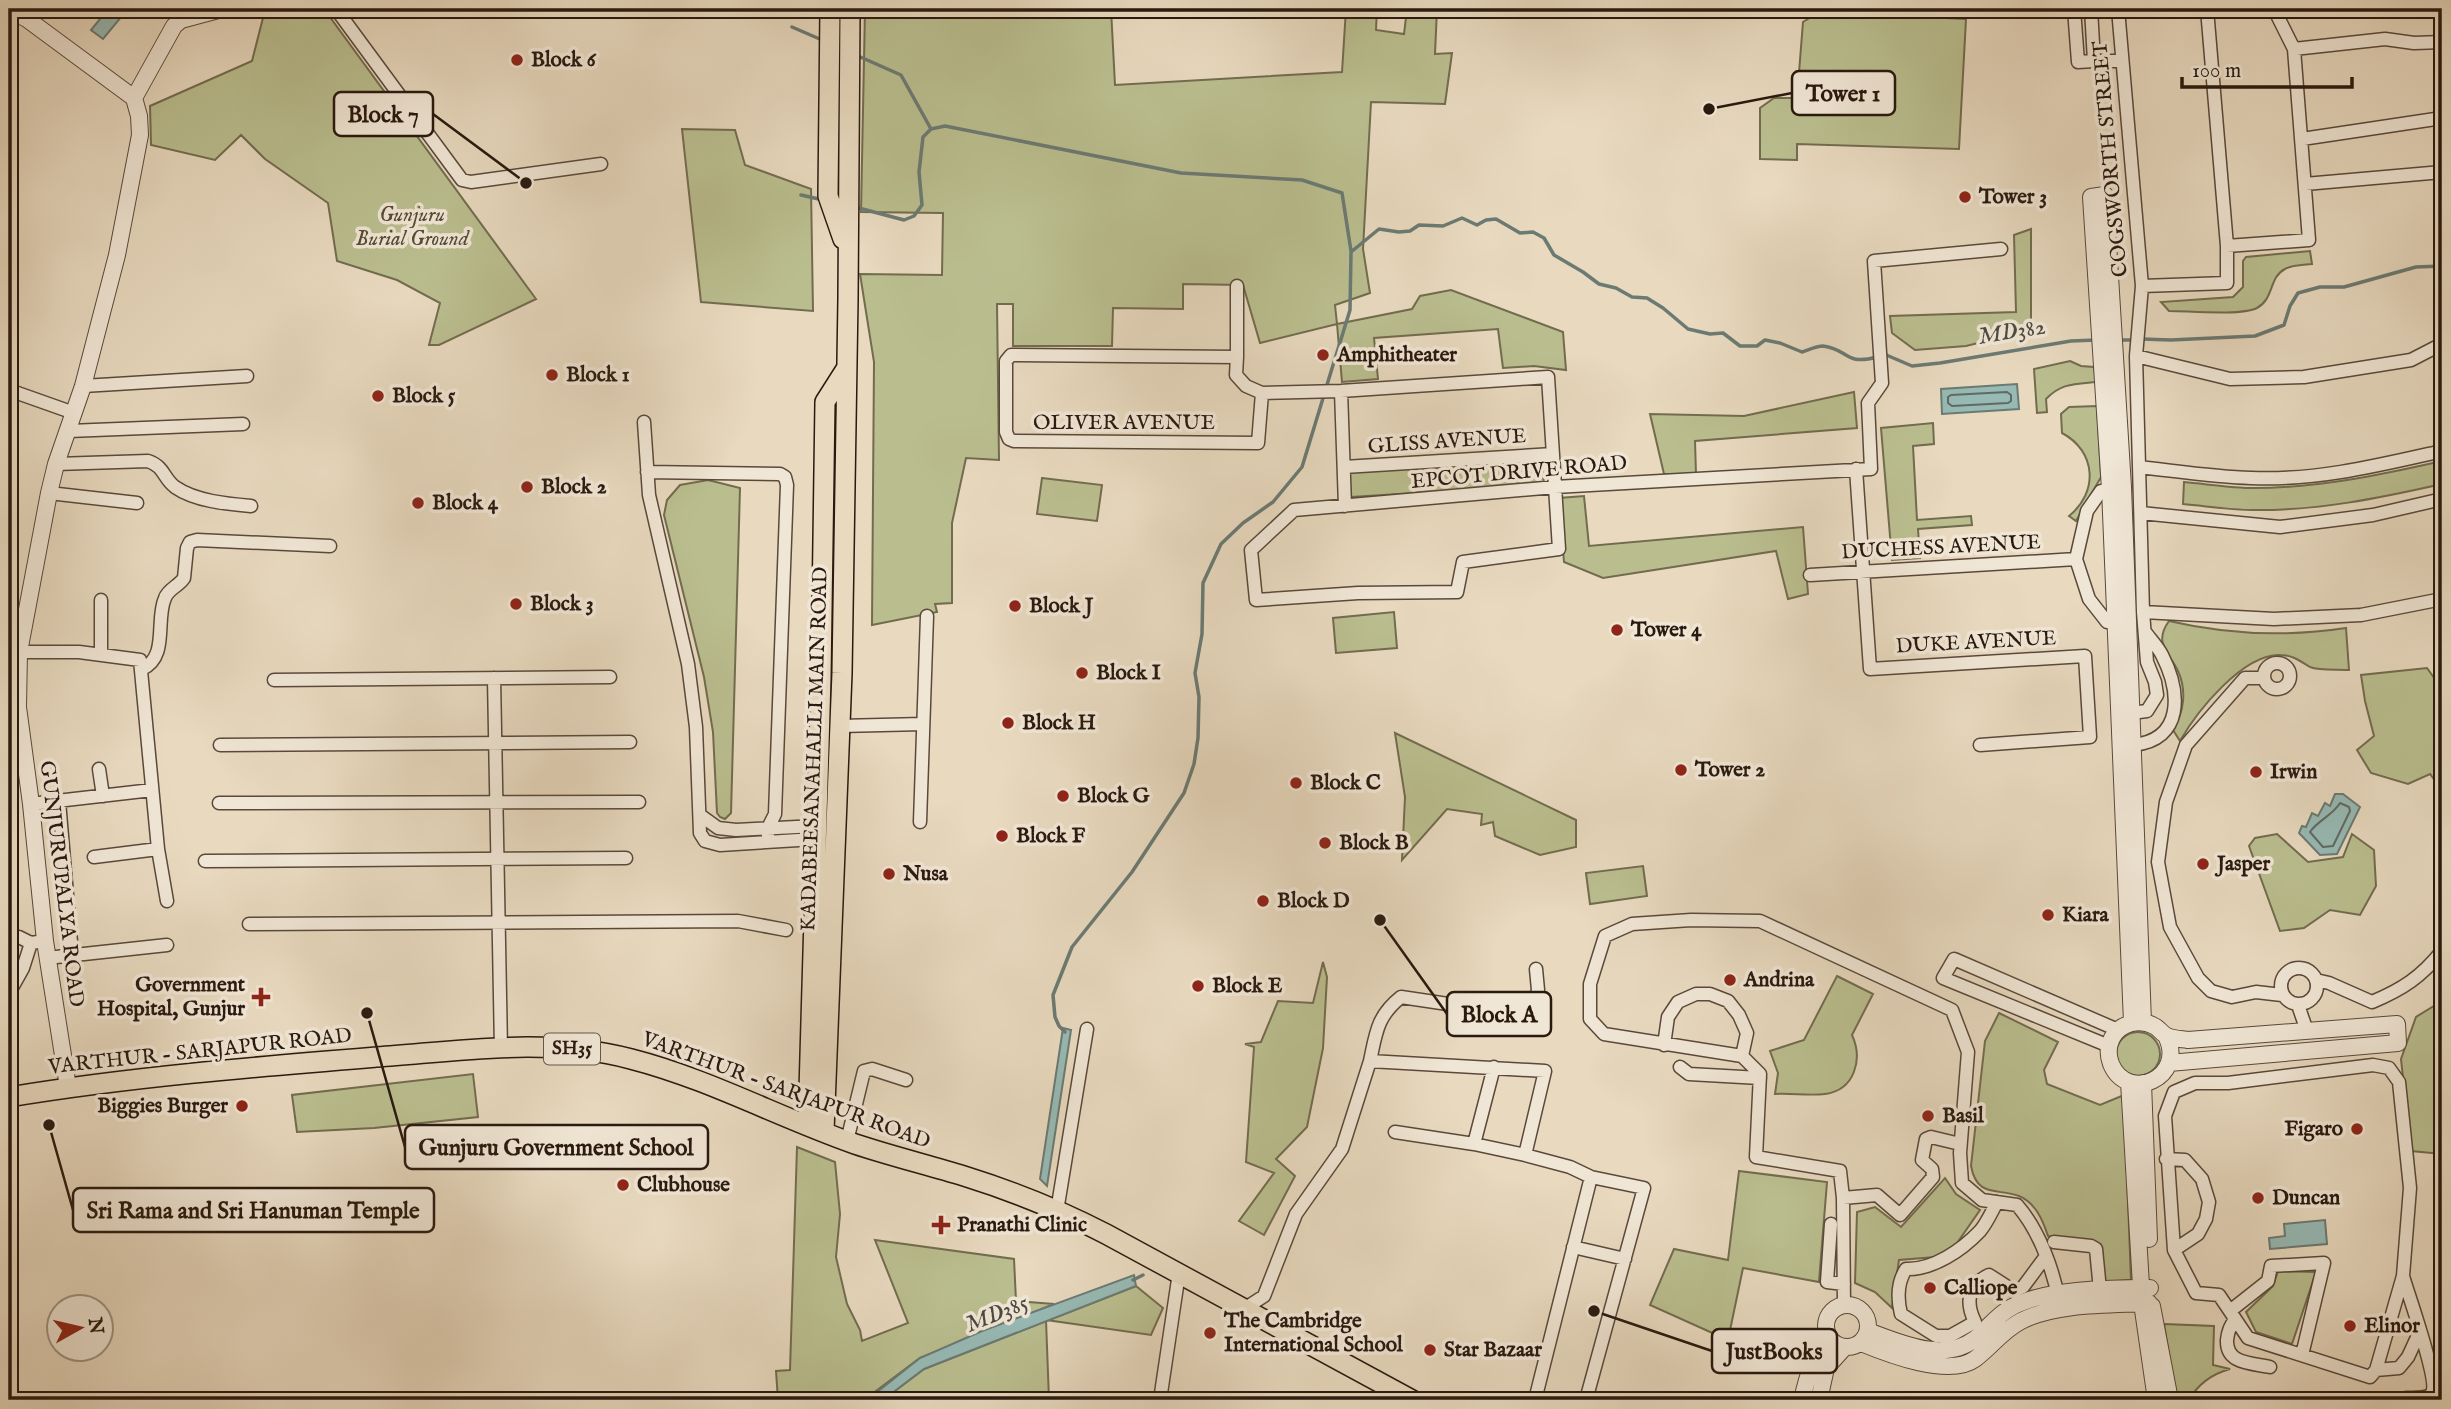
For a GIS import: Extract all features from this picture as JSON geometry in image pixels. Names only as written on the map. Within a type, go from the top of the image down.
[{"type":"main road","name":"KADABEESANAHALLI MAIN ROAD","points":[[830,9],[828,195],[848,253]]},
{"type":"main road","name":"KADABEESANAHALLI MAIN ROAD","points":[[816,1128],[839,726],[847,368],[850,9]]},
{"type":"main road","name":"KADABEESANAHALLI MAIN ROAD","points":[[816,1128],[816,833],[825,402],[847,368]]},
{"type":"main road","name":"VARTHUR - SARJAPUR ROAD","points":[[9,1097],[68,1087],[281,1065],[501,1049],[556,1047],[631,1059],[706,1084],[847,1141],[967,1177],[1057,1211],[1179,1273],[1412,1400]]},
{"type":"street","points":[[9,10],[30,14],[134,98],[174,26],[181,20],[222,9]]},
{"type":"street","points":[[336,9],[462,180],[601,164]]},
{"type":"street","points":[[2074,9],[2078,62],[2122,61]]},
{"type":"street","points":[[2091,9],[2094,61]]},
{"type":"street","name":"COGSWORTH STREET","points":[[2118,9],[2142,286],[2136,351],[2143,612],[2147,662],[2157,695],[2147,711],[2125,713]]},
{"type":"street","points":[[2142,286],[2227,283],[2227,246],[2207,9]]},
{"type":"street","points":[[2227,246],[2309,240],[2294,49],[2274,9]]},
{"type":"street","points":[[2294,49],[2385,39],[2414,43],[2442,42]]},
{"type":"street","name":"GUNJURUPALYA ROAD","points":[[68,1087],[41,947],[31,804],[13,677],[56,464],[83,386],[117,255],[140,135],[134,98]]},
{"type":"street","points":[[2302,139],[2442,118]]},
{"type":"street","points":[[2305,184],[2442,172]]},
{"type":"street","points":[[2098,196],[2116,488],[2127,745],[2131,1025],[2109,1046],[2109,1059],[2115,1070],[2136,1083],[2160,1076],[2169,1063],[2170,1046],[2166,1035],[2158,1027],[2131,1025],[1954,959],[1943,978],[2109,1046]]},
{"type":"street","points":[[1863,571],[1856,469],[1871,469],[1868,403],[1882,383],[1874,261],[2001,249]]},
{"type":"street","points":[[1237,286],[1237,375],[1246,386],[1262,393],[1341,391],[1548,377],[1555,487]]},
{"type":"street","points":[[2136,351],[2230,379],[2304,377],[2410,360],[2442,344]]},
{"type":"street","name":"OLIVER AVENUE","points":[[1237,357],[1011,355],[1006,361],[1006,432],[1014,442],[1258,443],[1262,393]]},
{"type":"street","points":[[83,386],[247,376]]},
{"type":"street","points":[[9,390],[74,413]]},
{"type":"street","points":[[1341,391],[1345,506]]},
{"type":"street","points":[[644,422],[649,495],[688,664],[696,727],[700,834],[705,841],[720,845],[768,842],[816,833]]},
{"type":"street","points":[[69,431],[243,424]]},
{"type":"street","points":[[2139,467],[2253,478],[2318,475],[2442,451]]},
{"type":"street","name":"GLISS AVENUE","points":[[1344,467],[1553,454]]},
{"type":"street","points":[[56,464],[148,461],[157,464],[176,488],[192,495],[228,504],[251,506]]},
{"type":"street","name":"EPCOT DRIVE ROAD","points":[[1555,487],[1559,549],[1463,562],[1457,592],[1358,593],[1256,600],[1251,550],[1294,510],[1555,487],[1856,469]]},
{"type":"street","points":[[647,472],[780,474],[785,477],[787,485],[775,814],[768,828],[768,842]]},
{"type":"street","points":[[2116,488],[2101,491],[2087,511],[2076,559],[2089,599],[2107,622],[2121,622]]},
{"type":"street","points":[[49,493],[137,503]]},
{"type":"street","points":[[2141,513],[2280,527],[2373,515],[2442,499]]},
{"type":"street","points":[[142,669],[155,659],[159,647],[163,600],[184,578],[190,542],[197,540],[330,546]]},
{"type":"street","name":"DUCHESS AVENUE","points":[[1810,575],[2076,559]]},
{"type":"street","name":"DUKE AVENUE","points":[[1863,571],[1870,669],[2085,656],[2090,737],[1980,745]]},
{"type":"street","points":[[2143,612],[2274,619],[2361,615],[2442,599]]},
{"type":"street","points":[[101,600],[101,654]]},
{"type":"street","points":[[920,822],[927,615]]},
{"type":"street","points":[[2127,745],[2147,744],[2159,737],[2173,721],[2175,689],[2162,654],[2146,632]]},
{"type":"street","points":[[19,652],[101,654],[140,660],[158,849],[167,901]]},
{"type":"street","points":[[274,680],[610,677]]},
{"type":"street","points":[[494,678],[501,1049]]},
{"type":"street","points":[[2264,678],[2245,678],[2186,745],[2165,802],[2158,862],[2170,927],[2198,978],[2211,991],[2232,997],[2256,992],[2282,995]]},
{"type":"street","points":[[9,724],[15,700]]},
{"type":"street","points":[[839,726],[923,724]]},
{"type":"street","points":[[220,745],[630,742]]},
{"type":"street","points":[[99,769],[103,796]]},
{"type":"street","points":[[31,804],[152,790]]},
{"type":"street","points":[[59,801],[72,954]]},
{"type":"street","points":[[219,803],[639,802]]},
{"type":"street","points":[[700,815],[718,828],[768,828],[816,833]]},
{"type":"street","points":[[94,857],[158,849]]},
{"type":"street","points":[[205,861],[626,858]]},
{"type":"street","points":[[1844,1305],[1843,1198],[1840,1171],[1756,1157],[1760,1074],[1742,1056],[1604,1034],[1590,1018],[1590,984],[1605,936],[1632,924],[1691,920],[1760,921],[1952,1010],[1968,1052],[1960,1144],[1962,1183],[1982,1200],[2017,1205],[2026,1216],[2046,1256],[2059,1302]]},
{"type":"street","points":[[249,924],[737,921],[786,930]]},
{"type":"street","points":[[9,937],[19,937],[41,947],[72,954],[167,945]]},
{"type":"street","points":[[9,993],[23,968],[41,947]]},
{"type":"street","points":[[2316,980],[2372,1002],[2402,990],[2428,969],[2442,951]]},
{"type":"street","points":[[2294,968],[2309,972],[2316,980],[2317,990],[2312,999],[2298,1005],[2286,1000],[2282,995],[2282,978],[2294,968]]},
{"type":"street","points":[[1244,1309],[1264,1296],[1296,1214],[1342,1149],[1370,1061],[1378,1023],[1388,1007],[1401,997],[1468,1007],[1533,1011],[1538,990],[1536,969]]},
{"type":"street","points":[[1664,1045],[1668,1017],[1678,1002],[1696,994],[1710,994],[1728,1001],[1739,1015],[1747,1033],[1742,1056]]},
{"type":"street","points":[[2298,1005],[2307,1031]]},
{"type":"street","points":[[2166,1035],[2188,1040],[2397,1024],[2398,1043],[2169,1063]]},
{"type":"street","points":[[2351,1028],[2351,1046]]},
{"type":"street","points":[[1057,1211],[1087,1029]]},
{"type":"street","points":[[2270,1054],[2274,1077]]},
{"type":"street","points":[[1370,1061],[1545,1071],[1525,1155]]},
{"type":"street","points":[[2373,1065],[2389,1068],[2399,1082],[2410,1188],[2403,1276],[2376,1370],[2370,1377],[2248,1338],[2220,1295],[2196,1293],[2174,1250],[2166,1159],[2165,1116],[2174,1093],[2195,1083],[2228,1083],[2373,1065]]},
{"type":"street","points":[[1474,1144],[1494,1067]]},
{"type":"street","points":[[1680,1067],[1689,1074],[1760,1078]]},
{"type":"street","points":[[847,1141],[864,1070],[872,1069],[906,1080]]},
{"type":"street","points":[[2136,1083],[2146,1296],[2155,1400]]},
{"type":"street","points":[[1395,1132],[1525,1155],[1570,1167],[1591,1177],[1644,1188],[1586,1400]]},
{"type":"street","points":[[1843,1198],[1877,1195],[1900,1215],[1933,1177],[1932,1169],[1922,1160],[1926,1139],[1931,1137],[1960,1144]]},
{"type":"street","points":[[2166,1159],[2185,1160],[2202,1179],[2209,1202],[2206,1219],[2198,1234],[2174,1250]]},
{"type":"street","points":[[1535,1400],[1591,1177]]},
{"type":"street","points":[[1997,1202],[1982,1230],[1958,1251],[1918,1269],[1906,1269],[1900,1277],[1897,1299],[1901,1314],[1936,1336],[1950,1336],[1975,1322],[1968,1307],[1970,1293],[1978,1280],[1989,1275],[2014,1292],[2023,1287],[2046,1256]]},
{"type":"street","points":[[1831,1224],[1827,1282],[1844,1284]]},
{"type":"street","points":[[2054,1242],[2091,1246],[2096,1250],[2100,1290]]},
{"type":"street","points":[[1573,1247],[1625,1259]]},
{"type":"street","points":[[2270,1367],[2235,1360],[2230,1356],[2227,1349],[2228,1335],[2233,1315],[2268,1282],[2271,1266],[2324,1263],[2302,1355]]},
{"type":"street","points":[[1160,1400],[1179,1273]]},
{"type":"street","points":[[2403,1276],[2433,1385],[2432,1393],[2428,1396],[2406,1398]]},
{"type":"street","points":[[2059,1302],[2100,1290],[2146,1296]]},
{"type":"street","points":[[1819,1400],[1826,1368],[1858,1340],[1867,1319],[1861,1310],[1844,1305],[1833,1310],[1827,1321],[1830,1339],[1837,1345],[1858,1340],[1945,1351],[1963,1347],[2010,1307],[2146,1296]]},
{"type":"street","points":[[2146,1296],[2170,1400]]},
{"type":"street","points":[[2376,1370],[2399,1367],[2408,1357],[2420,1331]]},
{"type":"street","points":[[1802,1400],[1815,1356],[1830,1339]]},
{"type":"green space","name":"Gunjuru Burial Ground","points":[[267,9],[324,9],[536,299],[439,345],[429,345],[440,303],[397,280],[337,261],[328,203],[265,159],[241,135],[215,160],[151,145],[150,106],[252,61]]},
{"type":"green space","points":[[865,9],[1111,9],[1115,85],[1342,72],[1346,9],[1377,9],[1376,30],[1404,34],[1407,9],[1437,9],[1435,54],[1452,53],[1445,104],[1371,102],[1363,249],[1370,293],[1335,305],[1337,324],[1260,343],[1243,285],[1183,284],[1183,309],[1113,308],[1112,346],[1013,346],[1013,304],[997,304],[999,460],[966,458],[952,523],[952,603],[935,604],[937,612],[872,625],[874,362],[860,274],[942,275],[943,213],[861,212]]},
{"type":"green space","points":[[1819,12],[1966,19],[1959,149],[1797,144],[1797,160],[1760,159],[1760,108],[1774,98],[1797,98],[1803,22]]},
{"type":"green space","points":[[682,129],[735,130],[745,165],[811,189],[813,311],[701,302]]},
{"type":"green space","points":[[2031,229],[2031,330],[1966,346],[1915,350],[1892,333],[1890,316],[2016,312],[2014,235]]},
{"type":"green space","points":[[2310,251],[2312,264],[2291,267],[2280,273],[2266,299],[2257,308],[2227,312],[2169,311],[2161,302],[2233,297],[2243,287],[2243,261],[2246,257]]},
{"type":"green space","points":[[1451,290],[1563,332],[1566,370],[1534,366],[1503,368],[1498,329],[1374,338],[1378,379],[1342,382],[1337,324],[1412,309],[1420,296]]},
{"type":"green space","points":[[2070,361],[2081,366],[2094,367],[2096,382],[2069,385],[2057,390],[2046,399],[2047,412],[2037,413],[2034,369]]},
{"type":"green space","points":[[1854,392],[1857,428],[1695,441],[1696,474],[1664,474],[1650,414],[1744,416]]},
{"type":"green space","points":[[2097,406],[2101,477],[2076,521],[2069,516],[2085,495],[2089,472],[2082,450],[2062,433],[2061,414],[2069,407]]},
{"type":"green space","points":[[1933,423],[1934,444],[1913,446],[1917,520],[1971,516],[1972,525],[1918,529],[1920,558],[1892,560],[1881,428]]},
{"type":"green space","points":[[1542,460],[1544,485],[1351,497],[1349,472]]},
{"type":"green space","points":[[2442,461],[2442,484],[2348,503],[2277,510],[2227,509],[2183,504],[2184,482],[2245,488],[2302,486],[2372,476]]},
{"type":"green space","points":[[1042,478],[1102,485],[1097,521],[1037,514]]},
{"type":"green space","points":[[708,480],[740,488],[731,813],[725,819],[717,813],[713,732],[704,677],[664,515],[667,500],[680,485]]},
{"type":"green space","points":[[1584,496],[1589,546],[1803,527],[1808,594],[1788,599],[1776,551],[1603,578],[1564,562],[1559,498]]},
{"type":"green space","points":[[1394,612],[1397,648],[1336,653],[1333,618]]},
{"type":"green space","points":[[2169,621],[2258,633],[2301,633],[2346,628],[2349,670],[2314,668],[2285,655],[2266,657],[2251,664],[2222,686],[2180,741],[2173,730],[2182,709],[2183,686],[2162,641]]},
{"type":"green space","points":[[2427,668],[2442,689],[2442,790],[2430,774],[2408,784],[2371,773],[2357,750],[2374,736],[2361,675]]},
{"type":"green space","points":[[1395,733],[1576,820],[1576,847],[1540,855],[1495,836],[1493,822],[1481,825],[1482,814],[1447,809],[1402,860],[1405,797]]},
{"type":"green space","points":[[2277,834],[2308,862],[2343,857],[2352,834],[2374,850],[2376,886],[2360,915],[2330,910],[2304,928],[2280,931],[2249,846],[2255,838]]},
{"type":"green space","points":[[1643,866],[1647,896],[1590,904],[1586,873]]},
{"type":"green space","points":[[1323,962],[1327,977],[1323,1048],[1307,1127],[1276,1159],[1295,1176],[1264,1235],[1239,1221],[1274,1173],[1246,1162],[1254,1047],[1245,1044],[1261,1042],[1278,1001],[1313,1003]]},
{"type":"green space","points":[[1837,976],[1873,994],[1852,1035],[1857,1054],[1850,1080],[1835,1091],[1825,1094],[1775,1094],[1778,1073],[1770,1051],[1804,1040]]},
{"type":"green space","points":[[2442,1001],[2442,1154],[2411,1151],[2401,1059],[2416,1017]]},
{"type":"green space","points":[[1999,1013],[2058,1042],[2044,1070],[2047,1084],[2100,1105],[2124,1095],[2131,1280],[2103,1282],[2094,1244],[2048,1236],[2030,1203],[2019,1196],[1989,1190],[1978,1183],[1974,1176],[1971,1166],[1985,1041]]},
{"type":"green space","points":[[2138,1032],[2154,1038],[2160,1054],[2154,1070],[2138,1076],[2122,1070],[2116,1054],[2122,1038]]},
{"type":"green space","points":[[473,1074],[478,1117],[374,1128],[297,1132],[292,1095]]},
{"type":"green space","points":[[797,1147],[835,1162],[840,1214],[836,1257],[847,1304],[860,1330],[862,1341],[908,1323],[875,1240],[1014,1259],[1016,1301],[1054,1304],[920,1358],[864,1400],[778,1400],[776,1371],[790,1370]]},
{"type":"green space","points":[[1739,1171],[1827,1182],[1819,1282],[1743,1268],[1728,1340],[1650,1305],[1674,1249],[1728,1260]]},
{"type":"green space","points":[[1945,1178],[1956,1194],[1980,1210],[1948,1256],[1899,1260],[1892,1308],[1875,1292],[1855,1283],[1857,1212],[1875,1207],[1901,1227]]},
{"type":"green space","points":[[2278,1271],[2316,1272],[2292,1344],[2256,1332],[2246,1312],[2273,1286]]},
{"type":"green space","points":[[1136,1286],[1163,1308],[1151,1335],[1048,1320]]},
{"type":"green space","points":[[1046,1321],[1049,1400],[883,1400],[924,1369]]},
{"type":"green space","points":[[2164,1324],[2214,1326],[2213,1365],[2230,1369],[2206,1380],[2189,1400],[2176,1400]]},
{"type":"water","points":[[108,9],[127,10],[103,39],[91,30]]},
{"type":"water","points":[[2017,384],[2019,409],[1942,414],[1941,389]]},
{"type":"water","points":[[2335,794],[2343,794],[2360,807],[2337,854],[2320,855],[2299,833],[2302,826],[2306,827],[2312,813],[2318,816],[2325,803],[2330,806]]},
{"type":"water","points":[[1063,1028],[1071,1030],[1047,1186],[1040,1179]]},
{"type":"water","points":[[2325,1220],[2327,1244],[2270,1249],[2269,1238],[2285,1236],[2284,1224]]},
{"type":"water","points":[[1134,1275],[1136,1286],[924,1369],[883,1400],[867,1400],[920,1358],[982,1331]]},
{"type":"waterway","points":[[792,27],[822,40]]},
{"type":"waterway","points":[[858,56],[901,75],[931,129]]},
{"type":"waterway","points":[[855,207],[904,220],[914,216],[922,205],[919,172],[923,137],[931,129],[945,126],[1181,173],[1302,180],[1342,193],[1351,251]]},
{"type":"waterway","points":[[801,195],[823,200]]},
{"type":"waterway","points":[[1326,388],[1350,310],[1351,252],[1379,229],[1410,231],[1419,225],[1443,226],[1462,218],[1477,225],[1496,219],[1520,233],[1533,232],[1544,238],[1554,255],[1599,284],[1616,288],[1632,297],[1647,298],[1688,329],[1710,334],[1723,333],[1740,346],[1757,346],[1765,340],[1802,352],[1823,346],[1858,360],[1877,357]]},
{"type":"waterway","name":"MD382","points":[[2142,339],[2255,336],[2284,325],[2290,306],[2298,293],[2320,287],[2344,287],[2416,267],[2442,266]]},
{"type":"waterway","name":"MD382","points":[[1884,354],[1912,366],[2071,341],[2096,340]]},
{"type":"waterway","name":"MD382","points":[[2117,340],[2134,340]]},
{"type":"waterway","points":[[1065,1032],[1055,1017],[1053,995],[1072,947],[1132,872],[1184,793],[1194,764],[1199,697],[1195,673],[1202,634],[1203,583],[1221,544],[1243,523],[1273,502],[1302,467],[1324,395]]},
{"type":"waterway","name":"MD385","points":[[1133,1280],[1143,1275]]},
{"type":"place","name":"Block 6","points":[[517,60]]},
{"type":"place","name":"Tower 1","points":[[1709,109]]},
{"type":"place","name":"Block 7","points":[[526,183]]},
{"type":"place","name":"Tower 3","points":[[1965,197]]},
{"type":"place","name":"Amphitheater","points":[[1323,355]]},
{"type":"place","name":"Block 1","points":[[552,375]]},
{"type":"place","name":"Block 5","points":[[378,396]]},
{"type":"place","name":"Block 2","points":[[527,487]]},
{"type":"place","name":"Block 4","points":[[418,503]]},
{"type":"place","name":"Block 3","points":[[516,604]]},
{"type":"place","name":"Block J","points":[[1015,606]]},
{"type":"place","name":"Tower 4","points":[[1617,630]]},
{"type":"place","name":"Block I","points":[[1082,673]]},
{"type":"place","name":"Block H","points":[[1008,723]]},
{"type":"place","name":"Tower 2","points":[[1681,770]]},
{"type":"place","name":"Irwin","points":[[2256,772]]},
{"type":"place","name":"Block C","points":[[1296,783]]},
{"type":"place","name":"Block G","points":[[1063,796]]},
{"type":"place","name":"Block F","points":[[1002,836]]},
{"type":"place","name":"Block B","points":[[1325,843]]},
{"type":"place","name":"Jasper","points":[[2203,864]]},
{"type":"place","name":"Nusa","points":[[889,874]]},
{"type":"place","name":"Block D","points":[[1263,901]]},
{"type":"place","name":"Kiara","points":[[2048,915]]},
{"type":"place","name":"Block A","points":[[1380,920]]},
{"type":"place","name":"Andrina","points":[[1730,980]]},
{"type":"place","name":"Block E","points":[[1198,986]]},
{"type":"place","name":"Government Hospital, Gunjur","points":[[261,997]]},
{"type":"place","name":"Gunjuru Government School","points":[[367,1013]]},
{"type":"place","name":"Biggies Burger","points":[[242,1106]]},
{"type":"place","name":"Basil","points":[[1928,1116]]},
{"type":"place","name":"Sri Rama and Sri Hanuman Temple","points":[[49,1125]]},
{"type":"place","name":"Figaro","points":[[2357,1129]]},
{"type":"place","name":"Clubhouse","points":[[623,1185]]},
{"type":"place","name":"Duncan","points":[[2258,1198]]},
{"type":"place","name":"Pranathi Clinic","points":[[941,1225]]},
{"type":"place","name":"Calliope","points":[[1930,1288]]},
{"type":"place","name":"JustBooks","points":[[1594,1311]]},
{"type":"place","name":"Elinor","points":[[2350,1326]]},
{"type":"place","name":"The Cambridge International School","points":[[1210,1333]]},
{"type":"place","name":"Star Bazaar","points":[[1430,1350]]}]
